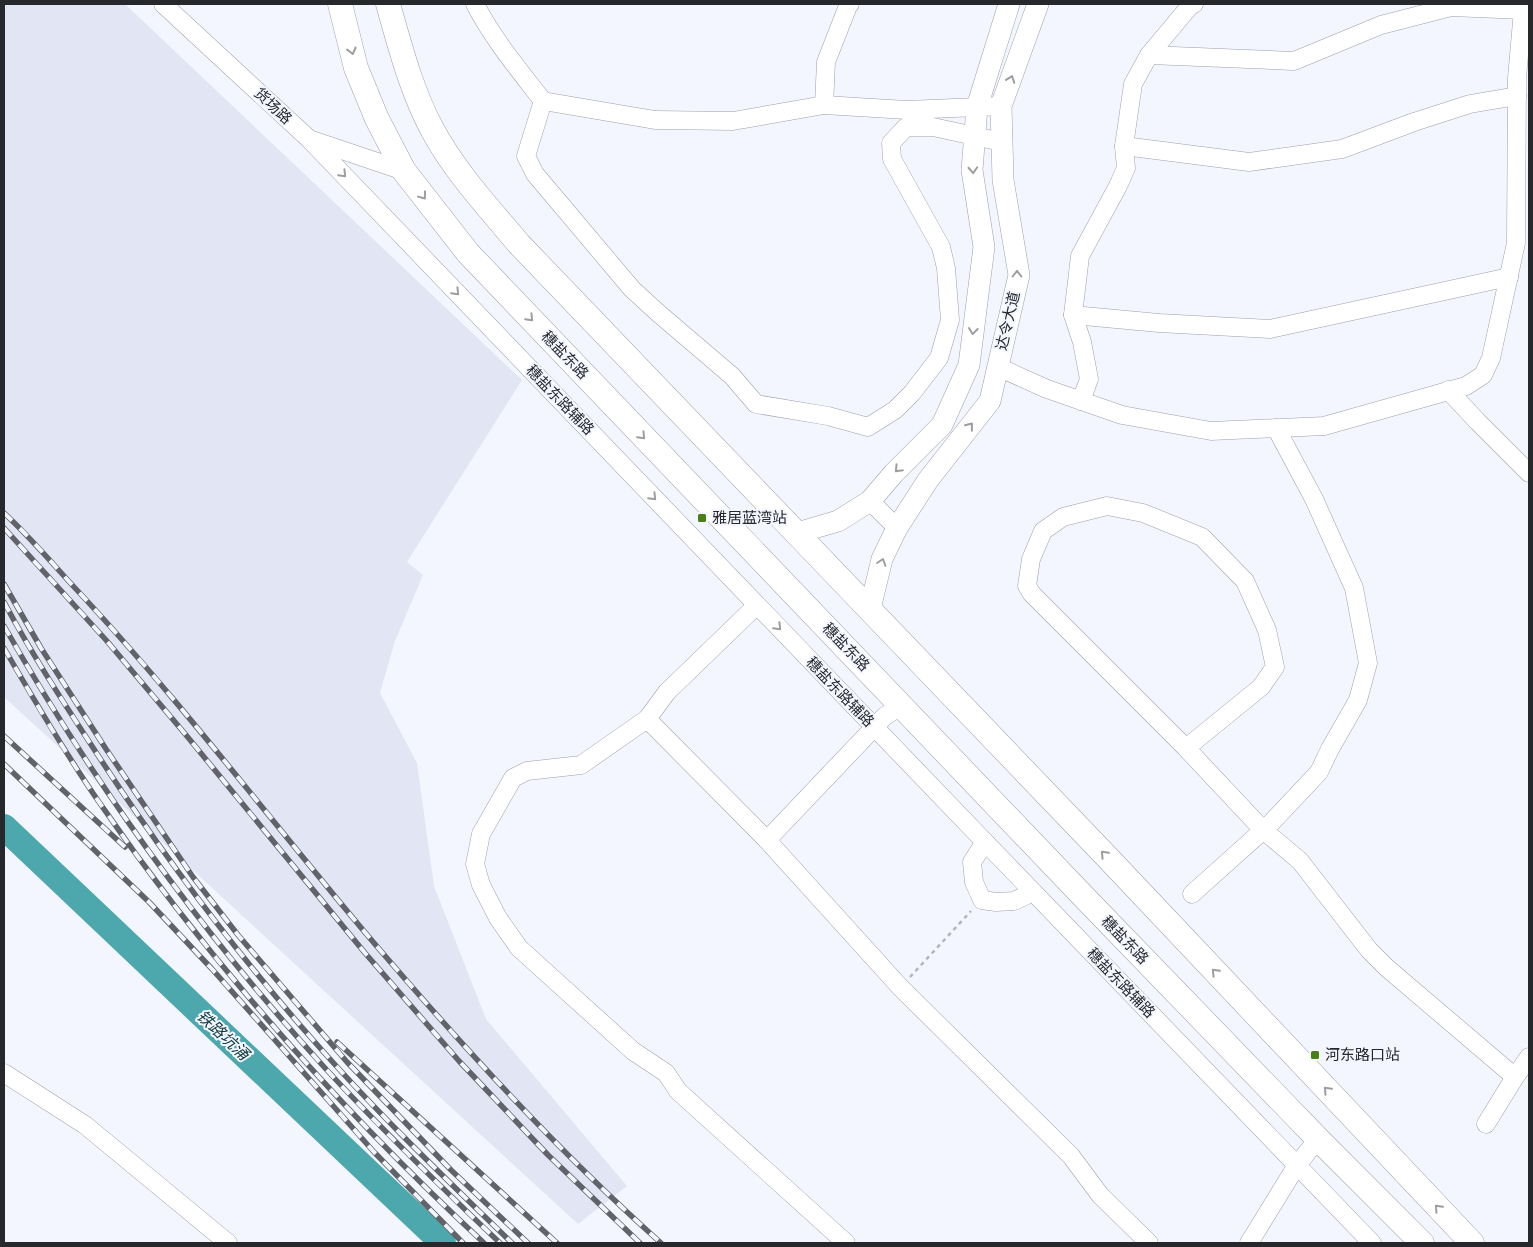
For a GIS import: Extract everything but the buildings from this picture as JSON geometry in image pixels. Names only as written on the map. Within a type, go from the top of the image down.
[{"type":"main road","name":"穗盐东路","points":[[340,4],[356,68],[377,119],[404,171],[468,253],[1318,1140],[1422,1243]]},
{"type":"main road","points":[[388,4],[414,89],[431,128],[451,161],[481,200],[520,244],[1108,858],[1472,1243]]},
{"type":"street","name":"货场路","points":[[163,4],[309,139],[404,171]]},
{"type":"street","points":[[475,4],[510,58],[543,101],[656,120],[733,121],[824,105],[907,110],[1002,106]]},
{"type":"street","points":[[824,105],[826,62],[850,4]]},
{"type":"street","name":"达令大道","points":[[797,533],[838,521],[870,501],[894,473],[942,425],[969,365],[984,247],[972,170],[976,107],[1009,4]]},
{"type":"street","name":"达令大道","points":[[870,609],[882,559],[897,528],[928,480],[990,401],[1019,275],[1003,180],[1002,106],[1038,4]]},
{"type":"street","points":[[1081,401],[1089,379],[1082,342],[1073,315],[1080,256],[1126,168],[1124,146],[1133,84],[1149,55],[1190,6],[1194,4]]},
{"type":"street","points":[[998,367],[1047,389],[1122,415],[1211,431],[1324,426],[1466,386],[1483,374],[1491,358],[1516,243],[1517,96],[1524,7],[1451,7],[1381,25],[1294,61],[1149,55]]},
{"type":"street","points":[[1124,146],[1249,162],[1342,149],[1414,122],[1470,104],[1517,96]]},
{"type":"street","points":[[543,101],[526,156],[535,174],[632,289],[732,376],[756,404],[828,416],[868,427],[895,410],[912,393],[939,358],[950,320],[946,268],[941,247],[892,159],[891,144],[906,127],[933,127],[1002,142]]},
{"type":"street","name":"穗盐东路辅路","points":[[309,139],[1372,1243]]},
{"type":"street","points":[[1073,315],[1158,323],[1270,329],[1509,277]]},
{"type":"street","points":[[1448,390],[1529,473]]},
{"type":"street","points":[[1192,894],[1263,830],[1319,772],[1358,700],[1368,663],[1354,588],[1314,499],[1276,428]]},
{"type":"street","points":[[870,501],[897,528]]},
{"type":"street","points":[[1186,748],[1261,687],[1275,667],[1267,630],[1245,581],[1202,536],[1143,513],[1107,506],[1064,517],[1043,531],[1031,559],[1027,586],[1032,594],[1186,748],[1263,830],[1300,861],[1369,950],[1387,968],[1515,1077]]},
{"type":"street","points":[[757,606],[667,692],[647,719],[581,765],[527,771],[513,778],[481,834],[476,864],[481,885],[498,918],[519,948],[633,1051],[666,1073],[678,1091],[846,1243]]},
{"type":"street","points":[[767,840],[885,716],[902,706]]},
{"type":"street","points":[[647,719],[767,840],[900,987],[1071,1156],[1100,1195],[1149,1243]]},
{"type":"street","points":[[985,842],[972,862],[974,882],[982,900],[996,902],[1014,901],[1033,892]]},
{"type":"street","points":[[1486,1124],[1529,1057]]},
{"type":"street","points":[[4,1073],[85,1125],[228,1243]]},
{"type":"street","points":[[1249,1243],[1297,1165],[1318,1140]]},
{"type":"path","points":[[900,987],[982,900]]},
{"type":"shaded area","points":[[4,4],[125,4],[522,380],[407,562],[423,575],[395,641],[380,693],[417,763],[434,886],[486,1019],[627,1186],[578,1224],[4,697]]},
{"type":"waterway","name":"铁路坑涌","points":[[4,827],[443,1243]]},
{"type":"railway","points":[[4,513],[114,631],[190,719],[337,899],[442,1021],[585,1172],[661,1243]]},
{"type":"railway","points":[[4,528],[106,640],[365,953],[459,1061],[548,1155],[640,1243]]},
{"type":"railway","points":[[4,584],[41,648],[106,749],[193,877],[238,935],[347,1062],[451,1170],[528,1243]]},
{"type":"railway","points":[[4,602],[46,674],[115,782],[168,858],[224,933],[283,1005],[361,1092],[512,1243]]},
{"type":"railway","points":[[4,626],[75,743],[113,800],[152,856],[236,964],[346,1091],[500,1243]]},
{"type":"railway","points":[[4,648],[38,707],[99,802],[186,920],[232,977],[329,1087],[379,1141],[484,1243]]},
{"type":"railway","points":[[4,736],[125,847]]},
{"type":"railway","points":[[4,764],[149,902],[212,969],[374,1152],[463,1243]]},
{"type":"railway","points":[[337,1042],[557,1243]]},
{"type":"place","name":"雅居蓝湾站","points":[[702,518]]},
{"type":"place","name":"河东路口站","points":[[1315,1055]]}]
